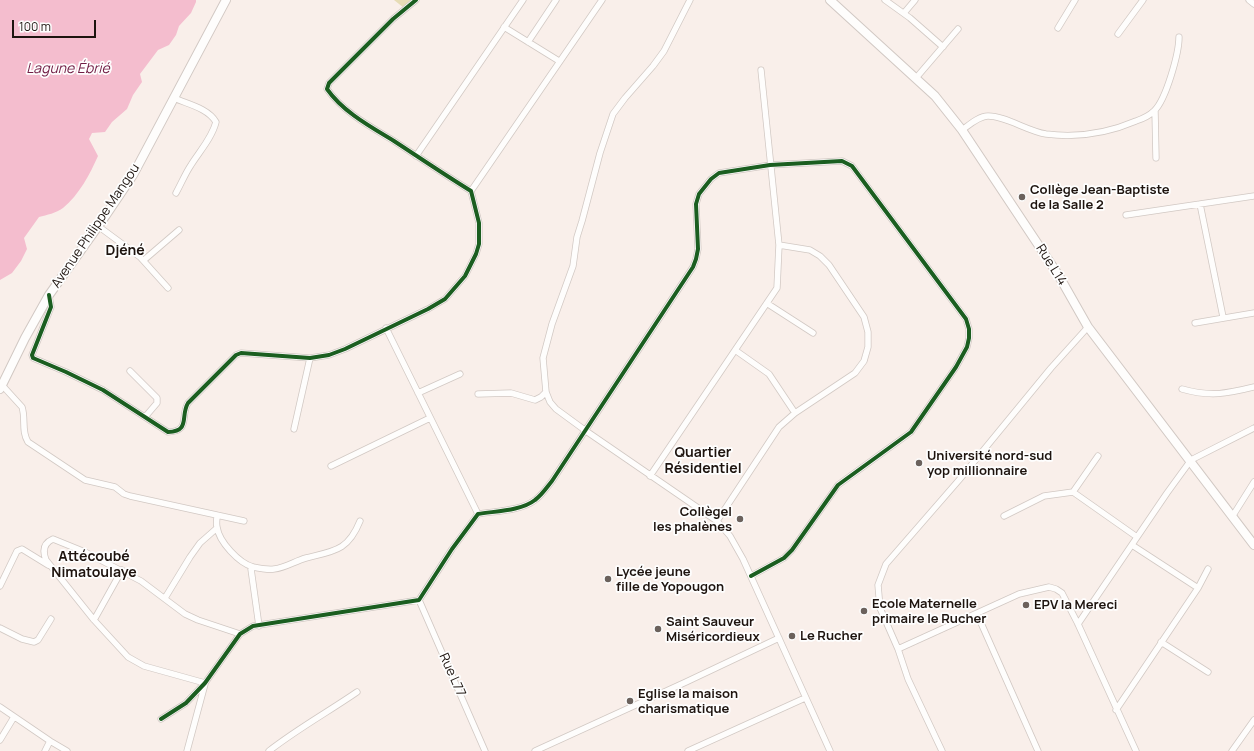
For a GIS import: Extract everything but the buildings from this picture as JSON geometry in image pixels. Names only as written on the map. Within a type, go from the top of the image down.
[{"type":"street","name":"Avenue Philippe Mangou","points":[[1,387],[49,295],[132,175],[226,0]]},
{"type":"street","points":[[49,295],[51,307],[32,356],[103,390],[168,432],[178,430],[185,421],[184,412],[188,403],[236,355],[242,353],[310,358],[329,355],[345,349],[428,309],[445,299],[465,276],[476,254],[479,244],[479,223],[471,191],[354,115],[327,89],[329,83],[393,19],[416,0]]},
{"type":"street","points":[[416,156],[523,0]]},
{"type":"street","points":[[528,42],[556,0]]},
{"type":"street","points":[[471,191],[602,0]]},
{"type":"street","points":[[690,0],[664,51],[654,66],[625,98],[613,114],[600,153],[580,227],[573,266],[546,342],[543,358],[546,392],[550,402],[556,409],[650,476],[717,521],[730,536],[751,576],[830,751]]},
{"type":"street","name":"Rue L14","points":[[830,0],[935,96],[962,130],[1059,276],[1088,327],[1191,460],[1254,545]]},
{"type":"street","points":[[885,0],[943,47]]},
{"type":"street","points":[[904,14],[915,0]]},
{"type":"street","points":[[1058,28],[1076,0]]},
{"type":"street","points":[[1118,34],[1142,0]]},
{"type":"street","points":[[1249,0],[1254,4]]},
{"type":"street","points":[[504,27],[559,61]]},
{"type":"street","points":[[916,78],[958,29]]},
{"type":"street","points":[[962,130],[978,119],[987,116],[1002,118],[1022,127],[1045,134],[1061,136],[1081,135],[1112,130],[1142,119],[1155,111],[1166,92],[1179,47],[1180,37]]},
{"type":"street","points":[[650,476],[768,304],[777,288],[779,244],[761,70]]},
{"type":"street","points":[[174,98],[206,112],[214,118],[216,122],[176,193]]},
{"type":"street","points":[[1155,111],[1156,158]]},
{"type":"street","points":[[161,719],[186,703],[205,684],[240,634],[246,629],[418,600],[452,549],[478,514],[520,508],[529,505],[537,499],[552,481],[693,267],[698,249],[696,204],[699,194],[711,179],[719,173],[770,165],[842,161],[852,166],[966,319],[969,329],[969,338],[967,347],[956,367],[911,432],[838,485],[792,550],[784,558],[751,576]]},
{"type":"street","points":[[1126,215],[1254,196]]},
{"type":"street","points":[[1200,204],[1222,317]]},
{"type":"street","points":[[98,226],[144,260],[168,288]]},
{"type":"street","points":[[144,260],[179,230]]},
{"type":"street","points":[[717,521],[775,433],[795,414],[855,373],[864,361],[868,347],[868,332],[864,317],[829,265],[820,256],[810,250],[779,244]]},
{"type":"street","points":[[768,304],[813,333]]},
{"type":"street","points":[[1195,323],[1254,312]]},
{"type":"street","points":[[942,751],[908,679],[898,649],[880,608],[878,585],[886,564],[959,480],[1051,368],[1088,327]]},
{"type":"street","points":[[386,328],[478,514]]},
{"type":"street","points":[[735,350],[769,374],[795,414]]},
{"type":"street","points":[[294,429],[310,358]]},
{"type":"street","points":[[130,371],[157,398],[157,403],[145,418]]},
{"type":"street","points":[[418,393],[460,374]]},
{"type":"street","points":[[1,387],[22,407],[24,436],[28,442],[85,480],[114,487],[130,496],[244,521]]},
{"type":"street","points":[[1182,389],[1205,395],[1229,394],[1254,388]]},
{"type":"street","points":[[478,394],[511,393],[535,400],[546,392]]},
{"type":"street","points":[[331,466],[430,418]]},
{"type":"street","points":[[1078,624],[1191,460],[1254,428]]},
{"type":"street","points":[[1073,492],[1098,456]]},
{"type":"street","points":[[1232,516],[1254,482]]},
{"type":"street","points":[[1004,516],[1044,496],[1073,492],[1137,537]]},
{"type":"street","points":[[217,515],[217,528],[223,542],[232,555],[253,567],[269,569],[280,568],[302,559],[326,554],[335,550],[347,542],[356,530],[360,521]]},
{"type":"street","points":[[165,598],[200,543],[217,528]]},
{"type":"street","points":[[205,684],[144,666],[128,657],[94,620],[46,560],[44,548],[47,542],[53,539],[85,552],[141,581],[185,614],[240,634]]},
{"type":"street","points":[[1132,546],[1198,588]]},
{"type":"street","points":[[0,586],[14,556],[17,551],[22,549],[51,567]]},
{"type":"street","points":[[253,567],[251,569],[259,626]]},
{"type":"street","points":[[1116,710],[1198,588],[1208,569]]},
{"type":"street","points":[[94,620],[122,570]]},
{"type":"street","points":[[898,649],[1019,594],[1049,586],[1062,593],[1078,624],[1136,751]]},
{"type":"street","name":"Rue L77","points":[[418,600],[485,751]]},
{"type":"street","points":[[977,614],[1038,751]]},
{"type":"street","points":[[0,628],[22,639],[34,642],[38,640],[51,619]]},
{"type":"street","points":[[535,751],[779,638]]},
{"type":"street","points":[[1161,642],[1208,672]]},
{"type":"street","points":[[187,751],[205,684]]},
{"type":"street","points":[[269,751],[287,737],[357,692]]},
{"type":"street","points":[[688,751],[698,749],[805,698]]},
{"type":"street","points":[[0,708],[68,751]]},
{"type":"street","points":[[0,740],[14,717]]},
{"type":"street","points":[[1232,751],[1254,720]]},
{"type":"street","points":[[45,751],[50,741]]},
{"type":"shaded area","points":[[394,0],[411,0],[404,8]]},
{"type":"water","name":"Lagune Ébrié","points":[[0,0],[196,0],[196,2],[191,13],[179,26],[176,35],[169,45],[158,50],[140,74],[142,82],[133,95],[127,109],[112,122],[105,132],[92,133],[89,139],[98,156],[88,177],[79,191],[63,208],[54,213],[39,217],[24,238],[27,249],[21,261],[12,273],[0,280]]},
{"type":"cycle path","points":[[49,295],[51,307],[32,355],[33,358],[103,390],[168,432],[180,429],[184,422],[188,403],[236,355],[241,353],[310,358],[329,355],[345,349],[428,309],[445,299],[465,276],[476,254],[479,244],[479,223],[471,191],[349,112],[327,89],[329,83],[393,19],[416,0]]},
{"type":"cycle path","points":[[161,719],[186,703],[205,683],[240,634],[253,626],[419,600],[452,549],[478,514],[508,510],[529,504],[540,496],[552,481],[693,267],[698,249],[696,204],[699,194],[711,179],[719,173],[770,165],[842,161],[852,166],[966,319],[969,329],[969,338],[967,347],[956,367],[911,432],[838,485],[792,550],[784,558],[751,576]]},
{"type":"place","name":"Collège Jean-Baptiste de la Salle 2","points":[[1022,197]]},
{"type":"place","name":"Université nord-sud yop millionnaire","points":[[919,463]]},
{"type":"place","name":"Collègel les phalènes","points":[[740,519]]},
{"type":"place","name":"Lycée jeune fille de Yopougon","points":[[608,579]]},
{"type":"place","name":"EPV la Mereci","points":[[1026,605]]},
{"type":"place","name":"Ecole Maternelle primaire le Rucher","points":[[864,611]]},
{"type":"place","name":"Saint Sauveur Miséricordieux","points":[[658,629]]},
{"type":"place","name":"Le Rucher","points":[[792,636]]},
{"type":"place","name":"Eglise la maison charismatique","points":[[630,701]]},
{"type":"district","name":"Djéné","points":[[125,251]]},
{"type":"district","name":"Quartier Résidentiel","points":[[703,462]]},
{"type":"district","name":"Attécoubé Nimatoulaye","points":[[94,566]]}]
